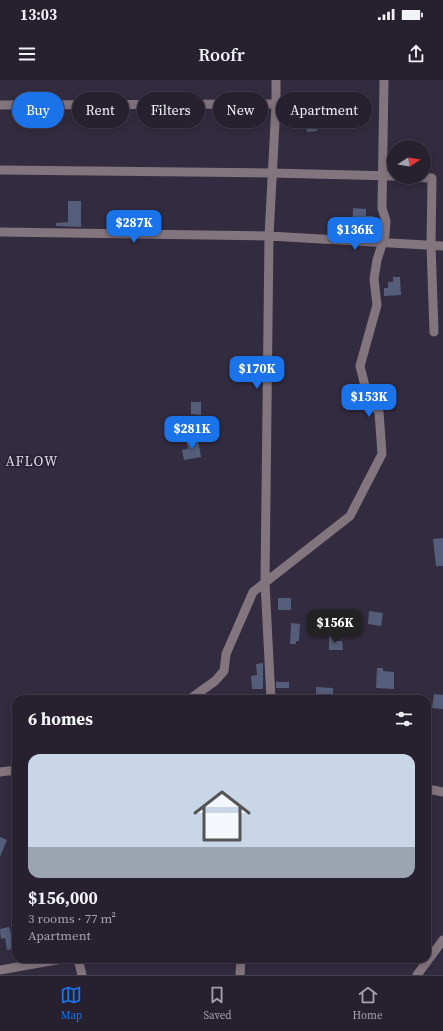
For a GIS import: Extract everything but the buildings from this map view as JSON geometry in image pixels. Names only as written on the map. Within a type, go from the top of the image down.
[{"type":"street","points":[[276,80],[276,92]]},
{"type":"street","points":[[195,695],[221,676],[224,671],[226,654],[253,592],[350,516],[382,454],[379,412],[368,398],[360,366],[377,306],[374,279],[377,260],[385,234],[386,221],[382,208],[384,80]]},
{"type":"street","points":[[0,104],[276,104],[269,236],[265,583],[271,695]]},
{"type":"street","points":[[0,170],[272,173],[387,176]]},
{"type":"street","points":[[431,178],[431,245],[434,332]]},
{"type":"street","points":[[0,232],[269,236],[443,246]]},
{"type":"street","points":[[0,772],[12,770]]},
{"type":"street","points":[[431,790],[443,792]]},
{"type":"street","points":[[431,956],[443,940]]},
{"type":"street","points":[[0,970],[39,963]]},
{"type":"street","points":[[79,963],[82,975]]},
{"type":"street","points":[[240,975],[241,963]]},
{"type":"street","points":[[417,975],[426,963]]},
{"type":"district","name":"AFLOW","points":[[32,461]]}]
